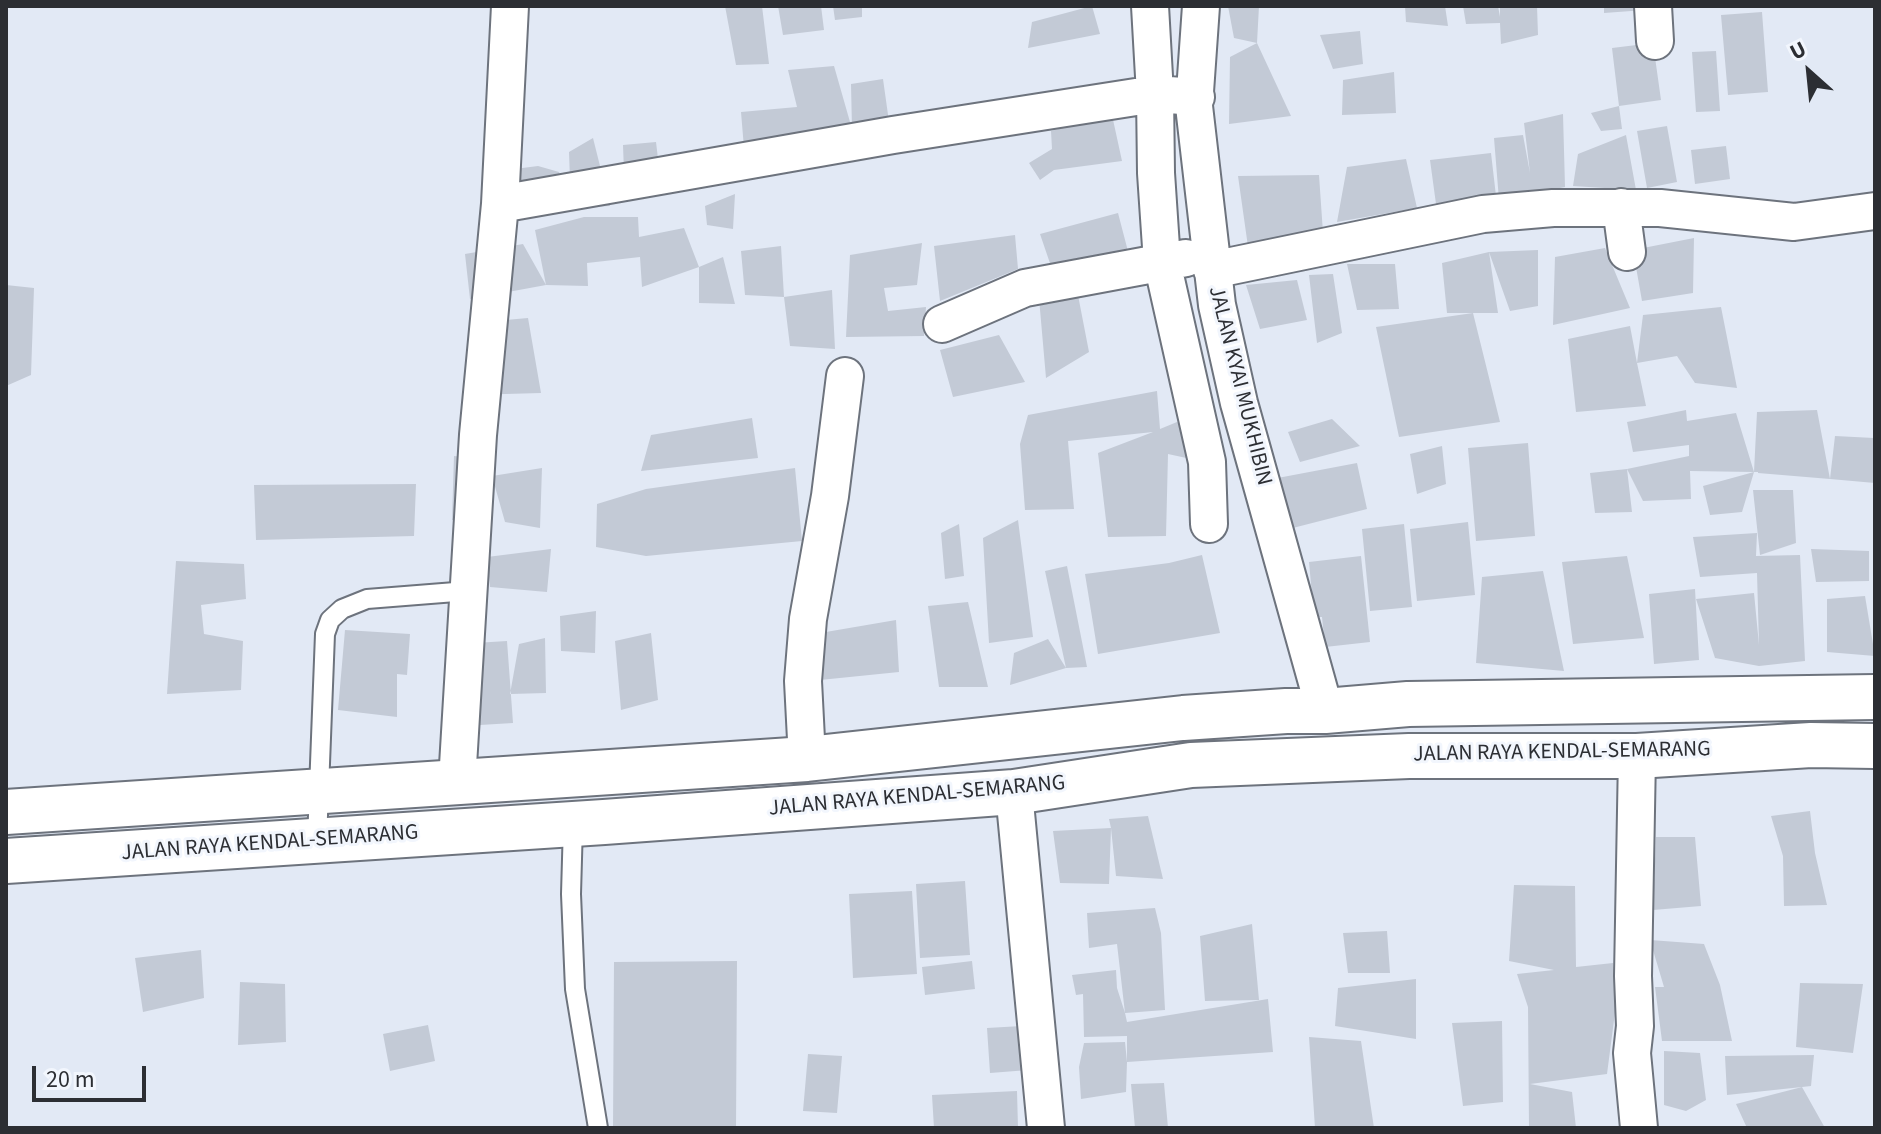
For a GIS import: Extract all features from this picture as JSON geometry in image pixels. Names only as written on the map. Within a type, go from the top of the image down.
[{"type":"highway","points":[[6,812],[807,759],[1183,718],[1408,704],[1875,697]]},
{"type":"highway","name":"JALAN RAYA KENDAL-SEMARANG","points":[[6,861],[1014,792],[1191,765],[1409,756],[1637,756],[1811,745],[1875,746]]},
{"type":"street","points":[[457,782],[478,435],[500,204],[510,6]]},
{"type":"street","points":[[1150,6],[1162,262]]},
{"type":"street","name":"JALAN KYAI MUKHIBIN","points":[[1201,6],[1194,106],[1204,289],[1239,403],[1306,711]]},
{"type":"street","points":[[500,204],[893,135],[1155,94],[1196,97]]},
{"type":"street","points":[[1621,207],[1627,252]]},
{"type":"street","points":[[942,324],[1025,288],[1162,262],[1204,289],[1483,214],[1553,208],[1660,208],[1794,222],[1875,211]]},
{"type":"street","points":[[1162,262],[1204,289]]},
{"type":"street","points":[[1204,289],[1187,366],[1207,462],[1209,524]]},
{"type":"street","points":[[807,759],[803,681],[808,619],[830,496],[845,376]]},
{"type":"street","points":[[1637,756],[1635,1026],[1632,1053],[1639,1128]]},
{"type":"street","points":[[1014,792],[1046,1128]]},
{"type":"lane","points":[[317,841],[325,634],[330,620],[342,609],[367,599],[468,591]]},
{"type":"lane","points":[[573,824],[571,894],[575,989],[598,1128]]},
{"type":"building","points":[[725,6],[762,6],[769,64],[736,65]]},
{"type":"building","points":[[778,6],[821,6],[824,30],[783,35]]},
{"type":"building","points":[[833,6],[862,6],[862,17],[835,20]]},
{"type":"building","points":[[1092,6],[1100,34],[1028,48],[1032,22]]},
{"type":"building","points":[[1228,6],[1259,6],[1257,43],[1234,38]]},
{"type":"building","points":[[1405,6],[1445,6],[1448,26],[1406,22]]},
{"type":"building","points":[[1463,6],[1498,6],[1500,17],[1500,6],[1537,6],[1538,35],[1501,44],[1500,23],[1466,24]]},
{"type":"building","points":[[1604,6],[1645,6],[1645,10],[1604,13]]},
{"type":"building","points":[[1762,12],[1768,92],[1728,95],[1721,15]]},
{"type":"building","points":[[1360,31],[1363,64],[1333,69],[1320,35]]},
{"type":"building","points":[[1257,43],[1291,116],[1229,124],[1230,57]]},
{"type":"building","points":[[1653,43],[1661,100],[1619,106],[1612,48]]},
{"type":"building","points":[[1716,51],[1720,111],[1696,112],[1692,52]]},
{"type":"building","points":[[834,66],[852,129],[744,148],[741,112],[797,107],[788,70]]},
{"type":"building","points":[[1394,72],[1396,113],[1342,115],[1343,80]]},
{"type":"building","points":[[883,79],[890,129],[852,129],[851,84]]},
{"type":"building","points":[[1619,106],[1622,129],[1601,131],[1591,113]]},
{"type":"building","points":[[1563,114],[1565,187],[1499,200],[1494,138],[1523,135],[1530,173],[1524,123]]},
{"type":"building","points":[[1112,115],[1122,161],[1054,170],[1040,180],[1029,163],[1052,149],[1051,131]]},
{"type":"building","points":[[1667,126],[1677,182],[1647,188],[1637,131]]},
{"type":"building","points":[[1626,135],[1636,190],[1573,186],[1578,154]]},
{"type":"building","points":[[593,138],[610,206],[571,208],[569,152]]},
{"type":"building","points":[[656,142],[662,192],[625,199],[623,145]]},
{"type":"building","points":[[1726,146],[1730,179],[1695,184],[1691,150]]},
{"type":"building","points":[[1491,153],[1496,196],[1436,204],[1430,160]]},
{"type":"building","points":[[1406,159],[1417,208],[1337,222],[1347,167]]},
{"type":"building","points":[[538,166],[559,172],[571,208],[515,217],[507,170]]},
{"type":"building","points":[[1319,175],[1325,262],[1252,275],[1238,176]]},
{"type":"building","points":[[735,194],[733,229],[707,225],[705,206]]},
{"type":"building","points":[[1118,213],[1130,259],[1054,275],[1040,234]]},
{"type":"building","points":[[584,217],[638,217],[639,237],[684,228],[699,267],[642,287],[640,257],[587,263],[588,286],[546,285],[535,230]]},
{"type":"building","points":[[1015,235],[1018,269],[940,301],[934,246]]},
{"type":"building","points":[[1694,238],[1693,293],[1642,301],[1633,250]]},
{"type":"building","points":[[922,243],[917,285],[884,288],[888,311],[926,307],[924,336],[846,337],[850,255]]},
{"type":"building","points":[[523,244],[546,285],[470,299],[465,254]]},
{"type":"building","points":[[781,246],[784,297],[745,295],[741,251]]},
{"type":"building","points":[[1605,248],[1630,308],[1553,325],[1555,257]]},
{"type":"building","points":[[1538,250],[1538,306],[1510,311],[1489,252]]},
{"type":"building","points":[[1489,252],[1498,313],[1447,313],[1442,263]]},
{"type":"building","points":[[723,257],[735,304],[699,303],[699,267]]},
{"type":"building","points":[[1347,264],[1395,264],[1399,309],[1357,310]]},
{"type":"building","points":[[1333,274],[1342,333],[1317,343],[1309,275]]},
{"type":"building","points":[[1297,280],[1307,320],[1260,329],[1246,285]]},
{"type":"building","points":[[6,285],[34,288],[31,375],[6,386]]},
{"type":"building","points":[[832,290],[835,349],[790,346],[784,297]]},
{"type":"building","points":[[1077,290],[1089,352],[1046,378],[1039,298]]},
{"type":"building","points":[[1721,307],[1737,388],[1695,383],[1677,356],[1637,363],[1643,315]]},
{"type":"building","points":[[1473,313],[1500,422],[1399,437],[1376,327]]},
{"type":"building","points":[[528,318],[541,393],[470,395],[472,323]]},
{"type":"building","points":[[1630,326],[1646,406],[1576,412],[1568,339]]},
{"type":"building","points":[[999,335],[1025,382],[953,397],[940,350]]},
{"type":"building","points":[[1157,391],[1160,429],[1177,422],[1195,432],[1191,459],[1168,454],[1166,536],[1108,537],[1098,453],[1153,432],[1068,441],[1074,509],[1025,510],[1020,444],[1028,415]]},
{"type":"building","points":[[1686,410],[1687,421],[1736,413],[1754,472],[1690,471],[1691,499],[1643,501],[1627,469],[1689,456],[1689,445],[1633,452],[1627,422]]},
{"type":"building","points":[[1817,410],[1830,479],[1754,472],[1757,412]]},
{"type":"building","points":[[752,418],[758,458],[641,471],[651,435]]},
{"type":"building","points":[[1332,419],[1360,446],[1300,462],[1288,432]]},
{"type":"building","points":[[1835,436],[1874,438],[1875,483],[1830,479]]},
{"type":"building","points":[[1528,443],[1535,536],[1476,541],[1468,448]]},
{"type":"building","points":[[1442,446],[1446,484],[1417,494],[1410,454]]},
{"type":"building","points":[[454,456],[492,460],[492,522],[452,520]]},
{"type":"building","points":[[1357,463],[1367,509],[1281,531],[1267,480]]},
{"type":"building","points":[[542,468],[540,528],[505,522],[492,476]]},
{"type":"building","points":[[795,468],[802,541],[646,556],[596,547],[597,504],[646,489]]},
{"type":"building","points":[[1627,469],[1632,512],[1595,513],[1590,473]]},
{"type":"building","points":[[1754,472],[1742,512],[1710,515],[1703,486]]},
{"type":"building","points":[[416,484],[414,536],[256,540],[254,485]]},
{"type":"building","points":[[1753,490],[1793,490],[1796,543],[1760,555]]},
{"type":"building","points":[[1018,520],[1033,637],[989,643],[983,538]]},
{"type":"building","points":[[1468,522],[1475,595],[1417,601],[1410,529]]},
{"type":"building","points":[[959,524],[964,576],[945,579],[941,533]]},
{"type":"building","points":[[1404,524],[1412,607],[1370,611],[1362,529]]},
{"type":"building","points":[[1757,533],[1756,556],[1800,555],[1805,661],[1759,666],[1715,658],[1696,599],[1754,593],[1759,645],[1757,573],[1700,577],[1693,537]]},
{"type":"building","points":[[551,549],[547,592],[490,587],[487,557]]},
{"type":"building","points":[[1811,549],[1869,551],[1869,581],[1816,582]]},
{"type":"building","points":[[1202,555],[1220,633],[1098,654],[1085,574],[1169,563]]},
{"type":"building","points":[[1361,556],[1370,642],[1325,647],[1322,617],[1314,617],[1309,562]]},
{"type":"building","points":[[1627,556],[1644,638],[1573,644],[1562,562]]},
{"type":"building","points":[[176,561],[244,564],[246,599],[201,605],[204,634],[243,641],[241,690],[167,694]]},
{"type":"building","points":[[1067,566],[1087,667],[1066,668],[1045,571]]},
{"type":"building","points":[[1543,571],[1564,671],[1476,663],[1482,577]]},
{"type":"building","points":[[1695,589],[1699,660],[1654,664],[1649,594]]},
{"type":"building","points":[[1865,596],[1875,656],[1827,652],[1827,599]]},
{"type":"building","points":[[968,602],[988,687],[939,687],[928,606]]},
{"type":"building","points":[[596,611],[595,653],[561,651],[560,616]]},
{"type":"building","points":[[896,620],[899,672],[820,680],[820,633]]},
{"type":"building","points":[[345,630],[410,634],[407,675],[397,674],[397,717],[338,710]]},
{"type":"building","points":[[651,633],[658,700],[621,710],[615,641]]},
{"type":"building","points":[[545,638],[546,693],[510,694],[519,644]]},
{"type":"building","points":[[1048,639],[1066,668],[1010,685],[1014,653]]},
{"type":"building","points":[[507,641],[513,723],[480,725],[475,643]]},
{"type":"building","points":[[1810,811],[1815,853],[1827,905],[1784,906],[1783,856],[1771,816]]},
{"type":"building","points":[[1148,816],[1163,879],[1116,876],[1109,819]]},
{"type":"building","points":[[1111,828],[1109,884],[1060,883],[1053,831]]},
{"type":"building","points":[[1656,837],[1695,837],[1701,906],[1653,910]]},
{"type":"building","points":[[965,881],[970,955],[920,958],[916,884]]},
{"type":"building","points":[[1514,885],[1575,886],[1576,967],[1613,963],[1616,1005],[1607,1074],[1530,1084],[1572,1092],[1576,1128],[1529,1128],[1528,1007],[1517,974],[1554,970],[1509,961]]},
{"type":"building","points":[[912,891],[917,974],[853,978],[849,894]]},
{"type":"building","points":[[1155,908],[1161,933],[1165,1010],[1125,1013],[1117,944],[1089,948],[1087,913]]},
{"type":"building","points":[[1252,924],[1259,1000],[1205,1001],[1200,936]]},
{"type":"building","points":[[1387,931],[1390,973],[1348,973],[1343,933]]},
{"type":"building","points":[[1650,940],[1704,944],[1720,985],[1732,1041],[1662,1041],[1655,987],[1664,987]]},
{"type":"building","points":[[201,950],[204,998],[143,1012],[135,958]]},
{"type":"building","points":[[737,961],[736,1128],[613,1128],[614,962]]},
{"type":"building","points":[[972,961],[975,989],[925,995],[922,967]]},
{"type":"building","points":[[1116,970],[1117,988],[1127,1022],[1268,999],[1273,1052],[1127,1062],[1127,1036],[1084,1037],[1083,994],[1076,995],[1072,975]]},
{"type":"building","points":[[1416,979],[1416,1039],[1335,1026],[1338,988]]},
{"type":"building","points":[[240,982],[285,984],[286,1042],[238,1045]]},
{"type":"building","points":[[1800,983],[1863,984],[1853,1053],[1796,1047]]},
{"type":"building","points":[[1502,1021],[1503,1102],[1463,1106],[1452,1023]]},
{"type":"building","points":[[428,1025],[435,1061],[390,1071],[383,1034]]},
{"type":"building","points":[[1039,1025],[1041,1069],[990,1073],[987,1028]]},
{"type":"building","points":[[1309,1037],[1361,1041],[1374,1128],[1315,1128]]},
{"type":"building","points":[[1125,1042],[1126,1092],[1081,1099],[1079,1067],[1084,1043]]},
{"type":"building","points":[[1664,1051],[1700,1053],[1706,1100],[1686,1111],[1664,1105]]},
{"type":"building","points":[[808,1054],[842,1056],[837,1113],[803,1111]]},
{"type":"building","points":[[1814,1055],[1811,1086],[1727,1095],[1725,1056]]},
{"type":"building","points":[[1164,1083],[1168,1128],[1135,1128],[1131,1084]]},
{"type":"building","points":[[1802,1087],[1825,1128],[1747,1128],[1736,1104]]},
{"type":"building","points":[[1017,1091],[1018,1128],[934,1128],[932,1095]]}]
